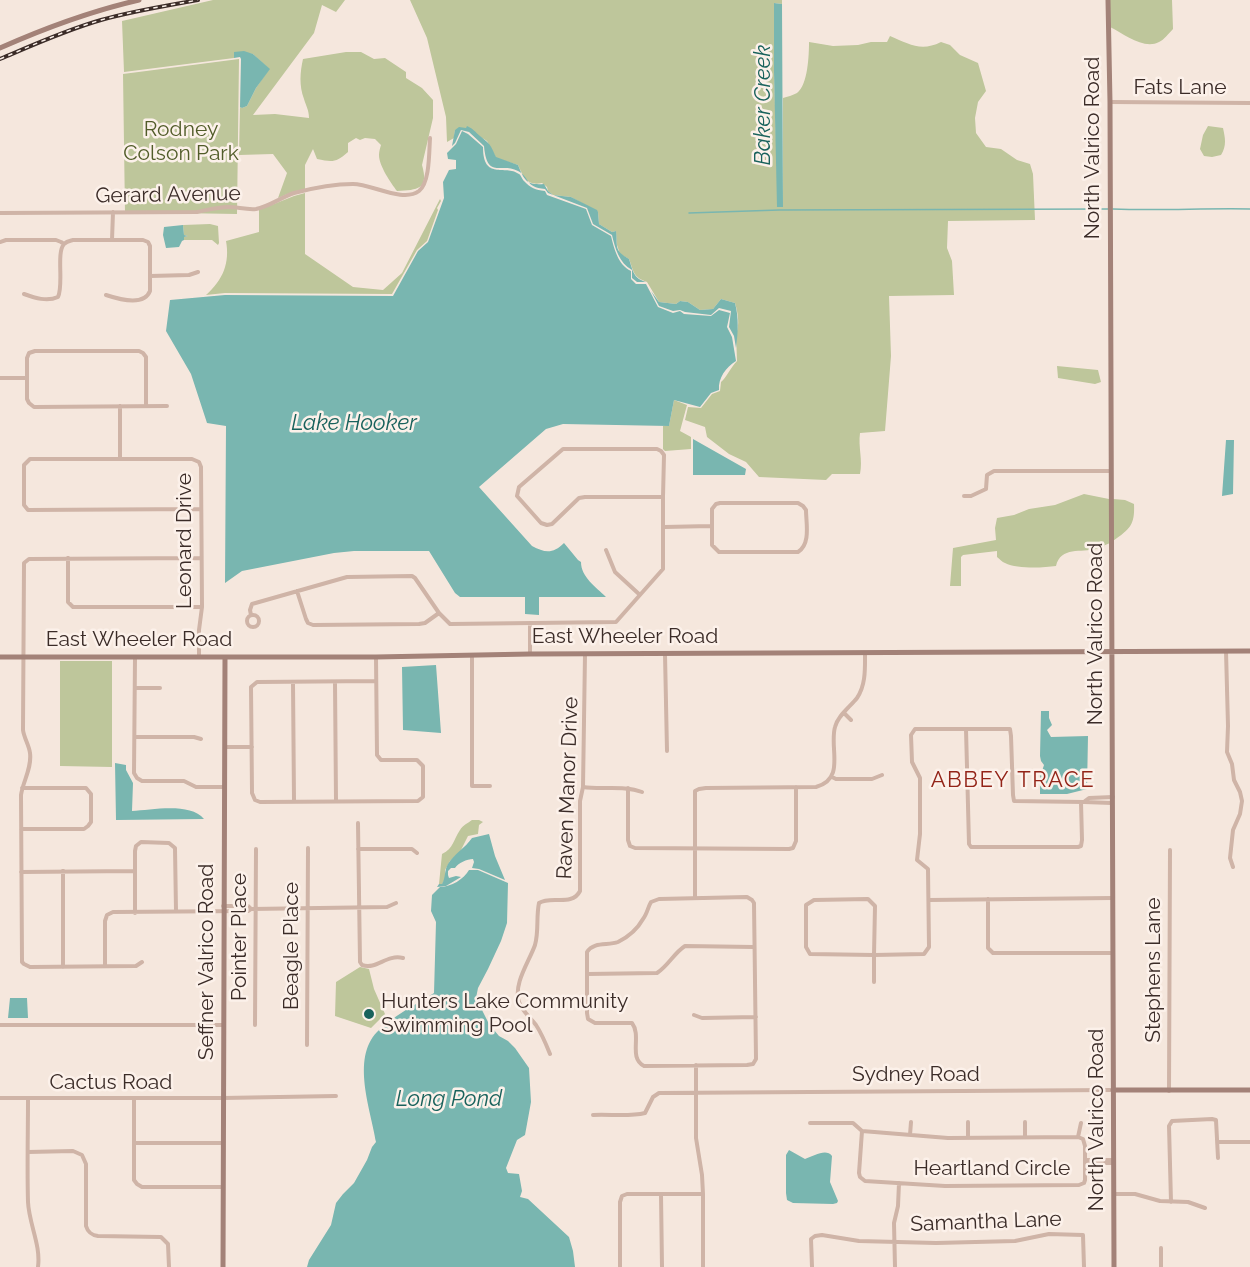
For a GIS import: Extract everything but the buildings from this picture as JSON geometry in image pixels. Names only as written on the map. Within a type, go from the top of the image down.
[{"type":"street","points":[[0,46],[71,19],[139,0]]},
{"type":"street","name":"North Valrico Road","points":[[1108,0],[1113,651],[1114,1267]]},
{"type":"street","name":"Fats Lane","points":[[1110,102],[1250,103]]},
{"type":"street","name":"Gerard Avenue","points":[[0,213],[197,212],[227,207],[257,209],[293,194],[322,187],[355,184],[398,194],[413,195],[426,183],[430,138]]},
{"type":"street","points":[[112,212],[112,240]]},
{"type":"street","points":[[0,242],[56,240],[64,244]]},
{"type":"street","points":[[24,294],[40,299],[52,300],[58,297],[61,291],[61,251],[64,244],[73,240],[143,240],[148,242],[150,246],[148,297],[142,300],[120,299],[106,295]]},
{"type":"street","points":[[150,276],[189,276],[198,272]]},
{"type":"street","points":[[146,406],[146,357],[139,351],[34,351],[29,353],[26,378],[27,399],[34,407],[167,406]]},
{"type":"street","points":[[0,378],[26,378]]},
{"type":"street","points":[[120,406],[120,459],[30,459],[24,465],[24,505],[28,510],[201,509]]},
{"type":"street","points":[[251,615],[252,604],[347,578],[412,576],[450,624],[616,622],[663,569],[664,455],[661,451],[657,449],[562,449],[517,491],[517,496],[541,524],[547,525],[552,524],[579,498],[663,497]]},
{"type":"street","name":"Leonard Drive","points":[[120,459],[192,459],[199,462],[201,467],[202,607],[199,657]]},
{"type":"street","points":[[964,496],[971,496],[986,489],[987,475],[994,471],[1111,471]]},
{"type":"street","points":[[798,503],[806,510],[806,543],[804,548],[798,552],[719,552],[712,545],[711,526],[712,509],[716,504],[798,503]]},
{"type":"street","points":[[664,527],[711,526]]},
{"type":"street","points":[[606,550],[615,572],[640,595]]},
{"type":"street","points":[[68,558],[68,602],[73,607],[202,607]]},
{"type":"street","points":[[142,962],[136,966],[30,967],[24,964],[21,958],[22,788],[30,765],[30,753],[23,730],[24,563],[29,559],[201,558]]},
{"type":"street","points":[[297,591],[306,620],[313,625],[419,624],[425,623],[439,613]]},
{"type":"street","points":[[530,623],[530,654]]},
{"type":"street","points":[[1226,651],[1228,726],[1226,749],[1243,804],[1233,830],[1230,858],[1233,867]]},
{"type":"street","name":"East Wheeler Road","points":[[0,657],[376,657],[530,654],[1250,651]]},
{"type":"street","points":[[695,898],[695,791],[699,789],[822,786],[832,777],[835,766],[834,729],[858,697],[864,684],[865,653]]},
{"type":"street","name":"Raven Manor Drive","points":[[550,1054],[536,1024],[521,1008],[517,994],[538,932],[539,903],[546,899],[573,899],[580,891],[580,801],[583,787],[585,654]]},
{"type":"street","points":[[665,654],[667,751]]},
{"type":"street","points":[[472,655],[472,786],[490,786]]},
{"type":"street","points":[[135,657],[134,772],[136,778],[139,780],[184,781],[196,787],[224,787]]},
{"type":"street","name":"Seffner Valrico Road","points":[[223,1267],[225,657]]},
{"type":"street","points":[[376,657],[376,681],[376,755],[381,760],[417,760],[423,766],[423,797],[418,801],[260,802],[255,800],[252,793],[251,687],[257,682],[376,681]]},
{"type":"street","points":[[293,682],[294,802]]},
{"type":"street","points":[[335,682],[336,801]]},
{"type":"street","points":[[135,688],[160,688]]},
{"type":"street","points":[[844,713],[851,720]]},
{"type":"street","points":[[874,982],[874,955],[875,906],[868,899],[814,900],[806,905],[806,947],[810,954],[874,955],[924,954],[929,947],[928,871],[927,867],[917,860],[920,834],[920,778],[912,764],[911,735],[915,729],[1010,729],[1014,801],[1113,800]]},
{"type":"street","points":[[966,729],[969,844],[971,847],[1081,846],[1083,802]]},
{"type":"street","points":[[135,736],[201,739]]},
{"type":"street","points":[[225,747],[252,747]]},
{"type":"street","points":[[832,777],[872,779],[882,775]]},
{"type":"street","points":[[583,787],[628,788],[642,792]]},
{"type":"street","points":[[628,788],[630,846],[635,849],[694,850],[793,848],[796,841],[796,787]]},
{"type":"street","points":[[21,829],[84,829],[91,822],[91,794],[86,788],[22,788]]},
{"type":"street","points":[[358,823],[359,958],[362,965],[370,967],[394,956],[403,957]]},
{"type":"street","points":[[135,913],[135,848],[141,843],[174,845],[177,911]]},
{"type":"street","name":"Beagle Place","points":[[307,1045],[308,848]]},
{"type":"street","name":"Pointer Place","points":[[255,849],[253,909],[255,1025]]},
{"type":"street","points":[[358,849],[412,849],[417,853]]},
{"type":"street","name":"Stephens Lane","points":[[1168,1091],[1170,850]]},
{"type":"street","points":[[63,871],[63,967]]},
{"type":"street","points":[[21,872],[135,871]]},
{"type":"street","points":[[747,897],[754,903],[754,947],[756,1059],[753,1064],[640,1065],[636,1059],[634,1025],[628,1022],[595,1023],[588,1019],[587,952],[593,946],[618,942],[635,930],[644,918],[651,902],[665,898],[747,897]]},
{"type":"street","points":[[929,900],[1113,898]]},
{"type":"street","points":[[988,899],[988,948],[993,953],[1113,953]]},
{"type":"street","points":[[105,966],[105,918],[113,912],[135,913],[248,906],[253,909],[359,908],[387,907],[396,903]]},
{"type":"street","points":[[587,974],[657,973],[664,969],[680,949],[686,946],[754,947]]},
{"type":"street","points":[[694,1015],[702,1018],[756,1017]]},
{"type":"street","points":[[0,1025],[223,1025]]},
{"type":"street","points":[[696,1065],[696,1138],[702,1175],[703,1267]]},
{"type":"street","name":"Sydney Road","points":[[593,1115],[645,1113],[652,1097],[659,1094],[1250,1090]]},
{"type":"street","name":"Cactus Road","points":[[0,1098],[336,1096]]},
{"type":"street","points":[[134,1098],[134,1180],[140,1186],[223,1187]]},
{"type":"street","points":[[28,1099],[28,1203],[39,1252],[38,1267]]},
{"type":"street","points":[[1171,1202],[1168,1126],[1172,1120],[1216,1120],[1218,1158]]},
{"type":"street","points":[[910,1135],[911,1122]]},
{"type":"street","points":[[968,1122],[968,1138]]},
{"type":"street","points":[[1025,1122],[1025,1137]]},
{"type":"street","points":[[810,1123],[853,1123],[862,1131]]},
{"type":"street","points":[[1078,1137],[1081,1123]]},
{"type":"street","name":"Heartland Circle","points":[[862,1131],[968,1138],[1078,1137],[1083,1139],[1085,1146],[1085,1180],[1084,1183],[1078,1185],[945,1186],[865,1181],[859,1173],[862,1131]]},
{"type":"street","points":[[1217,1142],[1250,1142]]},
{"type":"street","points":[[134,1143],[223,1143]]},
{"type":"street","points":[[28,1152],[73,1152],[82,1155],[86,1164],[87,1230],[98,1236],[161,1237],[168,1244],[169,1267]]},
{"type":"street","points":[[1085,1161],[1114,1161]]},
{"type":"street","name":"Samantha Lane","points":[[895,1267],[894,1223],[898,1206],[899,1183]]},
{"type":"street","points":[[620,1267],[620,1202],[622,1196],[627,1194],[703,1194]]},
{"type":"street","points":[[661,1194],[662,1267]]},
{"type":"street","points":[[1114,1194],[1135,1194],[1160,1202],[1188,1202],[1205,1208]]},
{"type":"street","name":"Samantha Lane","points":[[812,1267],[812,1239],[822,1235],[859,1240],[936,1243],[1015,1241],[1048,1234],[1083,1235],[1084,1267]]},
{"type":"street","points":[[1161,1248],[1161,1267]]},
{"type":"green space","points":[[213,0],[345,0],[336,12],[322,5],[314,33],[253,115],[275,114],[309,118],[302,94],[303,59],[346,52],[361,52],[374,59],[385,58],[406,72],[406,78],[422,88],[433,100],[433,118],[422,165],[423,184],[416,189],[397,191],[381,164],[379,155],[381,145],[375,139],[356,138],[348,143],[348,152],[334,161],[317,159],[313,149],[305,165],[305,189],[278,198],[287,173],[273,154],[239,155],[240,107],[247,106],[269,69],[253,54],[234,52],[234,58],[124,72],[122,21]]},
{"type":"green space","points":[[410,0],[782,0],[782,4],[774,3],[778,207],[783,207],[783,98],[797,93],[804,83],[809,42],[833,46],[858,45],[887,42],[890,36],[921,47],[941,42],[950,45],[960,55],[978,63],[986,91],[978,102],[975,118],[976,133],[986,147],[1001,149],[1017,160],[1030,164],[1033,174],[1035,220],[948,221],[947,248],[952,261],[954,295],[889,296],[891,356],[885,431],[860,433],[860,474],[832,474],[826,480],[759,477],[746,462],[729,454],[707,437],[705,427],[685,420],[688,407],[701,408],[712,394],[720,391],[721,382],[737,361],[738,319],[735,303],[721,299],[713,309],[700,310],[688,302],[680,301],[676,304],[659,302],[647,282],[635,274],[629,259],[620,254],[616,231],[612,232],[599,224],[598,212],[571,197],[553,195],[542,183],[529,182],[518,165],[496,158],[487,141],[466,128],[455,130],[454,138],[447,142],[446,117],[427,38]]},
{"type":"green space","points":[[1110,0],[1172,0],[1173,29],[1163,40],[1153,44],[1134,40],[1110,27]]},
{"type":"green space","name":"Rodney Colson Park","points":[[239,59],[237,214],[125,214],[123,74]]},
{"type":"green space","points":[[1208,126],[1223,128],[1225,145],[1221,155],[1204,156],[1200,149]]},
{"type":"green space","points":[[305,193],[305,254],[353,287],[383,290],[402,273],[440,199],[441,201],[427,241],[417,250],[392,294],[225,293],[206,295],[224,271],[227,257],[226,241],[259,232],[259,210]]},
{"type":"green space","points":[[183,225],[218,226],[218,245],[212,240],[184,240],[184,237],[188,236],[184,235]]},
{"type":"green space","points":[[1057,366],[1098,370],[1101,382],[1095,384],[1058,378]]},
{"type":"green space","points":[[674,400],[687,405],[680,431],[691,437],[691,449],[665,451],[663,449],[663,426],[669,426]]},
{"type":"green space","points":[[1084,494],[1109,499],[1110,543],[1096,549],[1062,555],[1056,566],[1050,567],[1030,568],[1010,565],[997,557],[997,551],[963,555],[961,557],[961,586],[950,586],[953,548],[996,540],[997,518],[1055,505]]},
{"type":"green space","points":[[1113,499],[1125,500],[1134,504],[1134,517],[1124,533],[1113,541]]},
{"type":"green space","points":[[60,661],[112,661],[112,767],[60,766]]},
{"type":"green space","points":[[472,820],[483,822],[479,825],[478,834],[468,836],[460,852],[450,861],[445,870],[445,879],[442,884],[439,884],[442,854],[451,846],[461,828]]},
{"type":"green space","points":[[360,967],[369,969],[374,989],[385,1014],[371,1028],[335,1016],[336,982]]},
{"type":"water","points":[[774,3],[782,4],[783,207],[777,207]]},
{"type":"water","points":[[244,51],[253,54],[270,69],[256,88],[247,106],[242,108],[240,107],[241,59],[240,57],[234,58],[234,52]]},
{"type":"water","points":[[467,126],[488,143],[496,157],[518,165],[522,174],[512,169],[496,168],[488,163],[484,146],[469,132],[461,130],[452,146],[455,130]]},
{"type":"water","name":"Lake Hooker","points":[[462,131],[483,147],[484,158],[491,168],[513,171],[533,188],[586,209],[592,225],[611,236],[620,260],[631,271],[631,279],[636,284],[646,284],[658,307],[673,313],[680,311],[684,314],[711,316],[719,310],[730,313],[727,327],[732,337],[736,361],[723,373],[719,390],[711,393],[700,407],[674,400],[669,426],[563,424],[546,429],[479,487],[532,546],[549,551],[564,543],[581,562],[586,577],[606,597],[539,597],[539,615],[525,614],[525,597],[460,597],[455,593],[429,551],[334,553],[242,571],[225,583],[226,426],[207,423],[191,374],[166,331],[170,300],[225,295],[393,296],[418,251],[428,242],[444,198],[443,182],[449,170],[456,169],[456,160],[448,159],[447,153],[456,144]]},
{"type":"water","points":[[529,182],[544,184],[553,195],[545,189],[538,188]]},
{"type":"water","points":[[553,195],[571,197],[597,210],[599,224],[612,232],[616,231],[618,250],[629,259],[636,276],[646,282],[637,282],[632,278],[632,270],[621,259],[612,235],[593,224],[587,208]]},
{"type":"water","points":[[183,225],[184,235],[188,236],[184,237],[179,247],[166,248],[164,227]]},
{"type":"water","points":[[651,291],[659,302],[676,304],[680,301],[688,302],[700,310],[713,309],[721,299],[735,303],[738,326],[736,348],[734,336],[729,327],[731,311],[719,308],[711,315],[673,311],[659,306]]},
{"type":"water","points":[[693,439],[746,469],[745,475],[693,475]]},
{"type":"water","points":[[1226,440],[1234,440],[1233,494],[1222,496]]},
{"type":"water","points":[[436,665],[441,733],[403,730],[402,667]]},
{"type":"water","points":[[1041,711],[1049,711],[1052,725],[1047,730],[1051,737],[1088,736],[1087,789],[1067,794],[1040,794],[1040,777],[1044,765],[1040,756]]},
{"type":"water","points":[[115,763],[126,765],[126,770],[133,783],[132,811],[190,810],[204,819],[116,820]]},
{"type":"water","points":[[489,834],[505,880],[472,868],[474,862],[471,859],[448,871],[449,878],[461,877],[446,886],[437,887],[442,884],[450,860],[472,838]]},
{"type":"water","name":"Long Pond","points":[[469,870],[478,870],[508,883],[507,923],[501,941],[478,988],[476,998],[489,1024],[499,1036],[515,1048],[529,1068],[531,1102],[525,1135],[517,1140],[506,1168],[508,1173],[519,1174],[522,1191],[520,1197],[528,1199],[569,1237],[575,1267],[307,1267],[331,1225],[336,1203],[354,1183],[376,1142],[365,1085],[365,1056],[369,1043],[389,1021],[434,993],[436,922],[431,911],[432,895],[440,887],[448,886],[461,879]]},
{"type":"water","points":[[10,998],[27,998],[28,1018],[8,1018]]},
{"type":"water","points":[[789,1150],[805,1159],[823,1153],[832,1156],[830,1182],[837,1203],[793,1203],[787,1200],[786,1155]]},
{"type":"waterway","points":[[689,213],[779,210],[1108,209]]},
{"type":"waterway","points":[[1113,209],[1250,209]]},
{"type":"railway","points":[[0,59],[62,33],[101,20],[198,0]]},
{"type":"place","name":"Hunters Lake Community Swimming Pool","points":[[369,1014]]},
{"type":"district","name":"ABBEY TRACE","points":[[1013,780]]},
{"type":"water label","name":"Baker Creek","points":[[763,105]]}]
